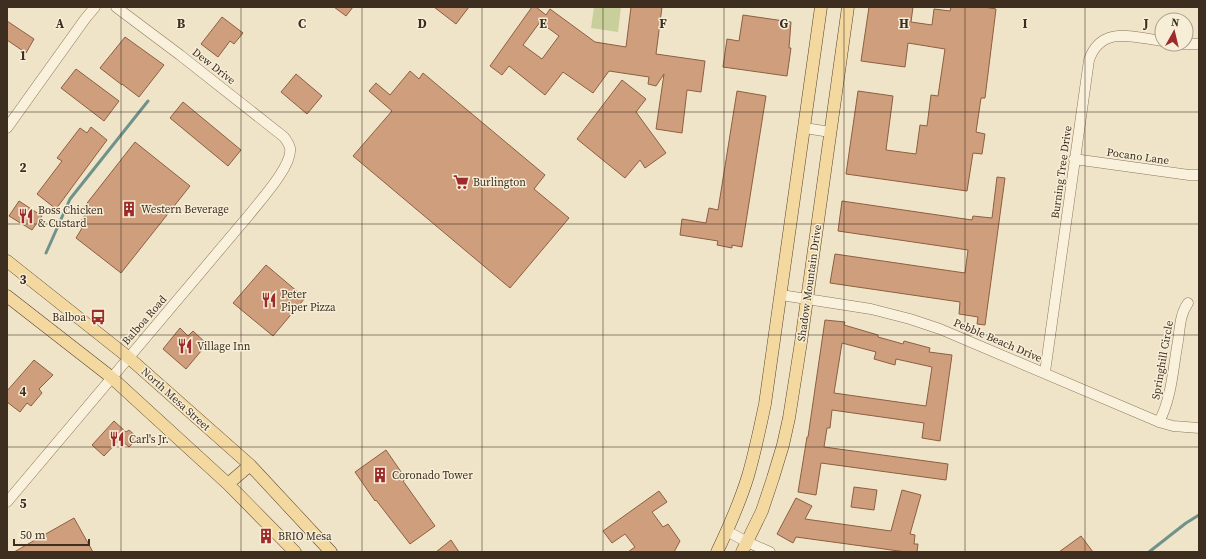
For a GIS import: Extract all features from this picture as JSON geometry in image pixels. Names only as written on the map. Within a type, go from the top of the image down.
[{"type":"main road","points":[[717,552],[744,490],[758,440],[765,404],[821,7]]},
{"type":"main road","name":"Shadow Mountain Drive","points":[[745,547],[768,493],[783,445],[790,410],[848,7]]},
{"type":"main road","name":"North Mesa Street","points":[[7,261],[128,357],[250,465],[331,552]]},
{"type":"main road","points":[[7,296],[111,377],[228,484],[295,552]]},
{"type":"main road","points":[[228,484],[250,465]]},
{"type":"street","points":[[7,128],[80,25],[95,7]]},
{"type":"street","name":"Dew Drive","points":[[116,7],[180,55],[284,137],[291,150]]},
{"type":"street","name":"Burning Tree Drive","points":[[1045,372],[1089,60],[1092,51],[1097,44],[1106,38],[1120,36],[1154,41]]},
{"type":"street","points":[[805,128],[830,132]]},
{"type":"street","name":"Balboa Road","points":[[7,502],[249,215],[281,175],[289,161],[291,150]]},
{"type":"street","name":"Pocano Lane","points":[[1074,159],[1189,175],[1199,175]]},
{"type":"street","name":"Pebble Beach Drive","points":[[781,294],[871,309],[910,319],[963,337],[1158,422],[1173,426],[1199,428]]},
{"type":"street","name":"Springhill Circle","points":[[1158,422],[1164,412],[1169,398],[1181,317],[1188,303]]},
{"type":"street","points":[[727,531],[745,547],[770,552]]},
{"type":"green space","points":[[594,7],[621,7],[618,32],[591,28]]},
{"type":"building","points":[[334,7],[353,7],[346,16]]},
{"type":"building","points":[[434,7],[469,7],[456,24]]},
{"type":"building","points":[[532,7],[536,7],[546,15],[550,9],[595,42],[626,47],[631,7],[662,7],[656,54],[705,61],[701,92],[687,90],[682,133],[656,129],[664,74],[656,86],[648,84],[649,77],[609,71],[593,93],[563,72],[545,95],[509,66],[502,75],[490,66]],"holes":[[[540,22],[559,36],[542,59],[523,45]]]},
{"type":"building","points":[[869,7],[913,7],[911,22],[932,25],[934,9],[950,11],[951,7],[984,7],[996,9],[985,98],[981,98],[976,132],[985,134],[982,154],[973,153],[967,191],[846,174],[858,91],[893,96],[886,150],[916,154],[920,125],[927,126],[931,95],[938,96],[945,49],[908,43],[905,67],[861,61]]},
{"type":"building","points":[[743,15],[791,22],[789,48],[791,48],[787,76],[723,67],[727,39],[739,41]]},
{"type":"building","points":[[222,17],[243,33],[234,44],[230,41],[218,57],[201,44]]},
{"type":"building","points":[[7,21],[34,39],[26,53],[7,40]]},
{"type":"building","points":[[125,37],[164,65],[139,97],[100,68]]},
{"type":"building","points":[[76,69],[119,101],[104,121],[61,88]]},
{"type":"building","name":"Burlington","points":[[410,71],[419,79],[423,73],[545,175],[534,189],[569,218],[510,288],[353,156],[392,111],[369,91],[376,83],[390,95]]},
{"type":"building","points":[[296,74],[322,96],[307,114],[281,92]]},
{"type":"building","points":[[622,80],[646,99],[636,112],[666,153],[645,168],[640,160],[625,178],[577,139]]},
{"type":"building","points":[[737,91],[766,96],[742,247],[732,245],[732,248],[717,245],[718,241],[680,235],[682,219],[706,223],[709,208],[718,210]]},
{"type":"building","points":[[183,102],[241,150],[228,166],[170,118]]},
{"type":"building","points":[[91,127],[107,140],[56,209],[37,194],[62,161],[57,158],[80,128],[87,133]]},
{"type":"building","name":"Western Beverage","points":[[135,142],[190,186],[121,273],[76,238],[82,228],[78,225],[88,211],[84,207]]},
{"type":"building","points":[[997,177],[1005,178],[985,325],[977,324],[978,317],[959,314],[960,302],[830,283],[835,254],[965,273],[968,250],[838,231],[842,201],[972,220],[973,216],[992,218]]},
{"type":"building","name":"Boss Chicken & Custard","points":[[19,201],[42,216],[32,230],[9,216]]},
{"type":"building","name":"Peter Piper Pizza","points":[[266,265],[305,298],[273,336],[233,303]]},
{"type":"building","points":[[825,320],[845,322],[844,325],[878,335],[878,337],[903,344],[904,341],[930,348],[929,352],[952,355],[940,441],[922,438],[924,423],[832,410],[830,428],[827,428],[824,447],[948,464],[946,480],[821,463],[816,495],[798,492],[808,437]],"holes":[[[842,343],[876,352],[874,359],[895,365],[896,359],[932,367],[926,406],[834,393]]]},
{"type":"building","name":"Village Inn","points":[[180,328],[188,336],[193,331],[207,344],[186,369],[163,349]]},
{"type":"building","points":[[34,360],[53,375],[39,389],[42,393],[31,406],[27,403],[20,412],[7,402],[7,391]]},
{"type":"building","name":"Carl's Jr.","points":[[114,421],[126,432],[129,430],[138,438],[129,447],[120,439],[104,456],[92,445]]},
{"type":"building","points":[[386,450],[406,479],[403,481],[435,526],[410,544],[376,500],[375,501],[355,472]]},
{"type":"building","points":[[854,487],[877,490],[874,510],[851,507]]},
{"type":"building","points":[[902,490],[921,495],[910,534],[915,535],[914,544],[918,544],[917,552],[906,552],[796,537],[793,543],[777,534],[796,498],[812,506],[805,519],[891,531]]},
{"type":"building","points":[[659,491],[667,502],[652,512],[663,527],[668,524],[680,541],[674,552],[628,552],[635,547],[625,534],[612,543],[603,531]]},
{"type":"building","points":[[74,518],[93,552],[14,552]]},
{"type":"building","points":[[1081,536],[1093,552],[1059,552]]},
{"type":"building","points":[[451,540],[459,552],[436,552]]},
{"type":"waterway","points":[[46,253],[70,199],[148,101]]},
{"type":"waterway","points":[[1149,552],[1186,523],[1199,515]]},
{"type":"place","name":"Burlington","points":[[461,182]]},
{"type":"place","name":"Western Beverage","points":[[129,209]]},
{"type":"place","name":"Boss Chicken & Custard","points":[[26,216]]},
{"type":"place","name":"Peter Piper Pizza","points":[[269,300]]},
{"type":"place","name":"Balboa","points":[[98,317]]},
{"type":"place","name":"Village Inn","points":[[185,346]]},
{"type":"place","name":"Carl's Jr.","points":[[117,439]]},
{"type":"place","name":"Coronado Tower","points":[[380,475]]},
{"type":"place","name":"BRIO Mesa","points":[[266,536]]}]
